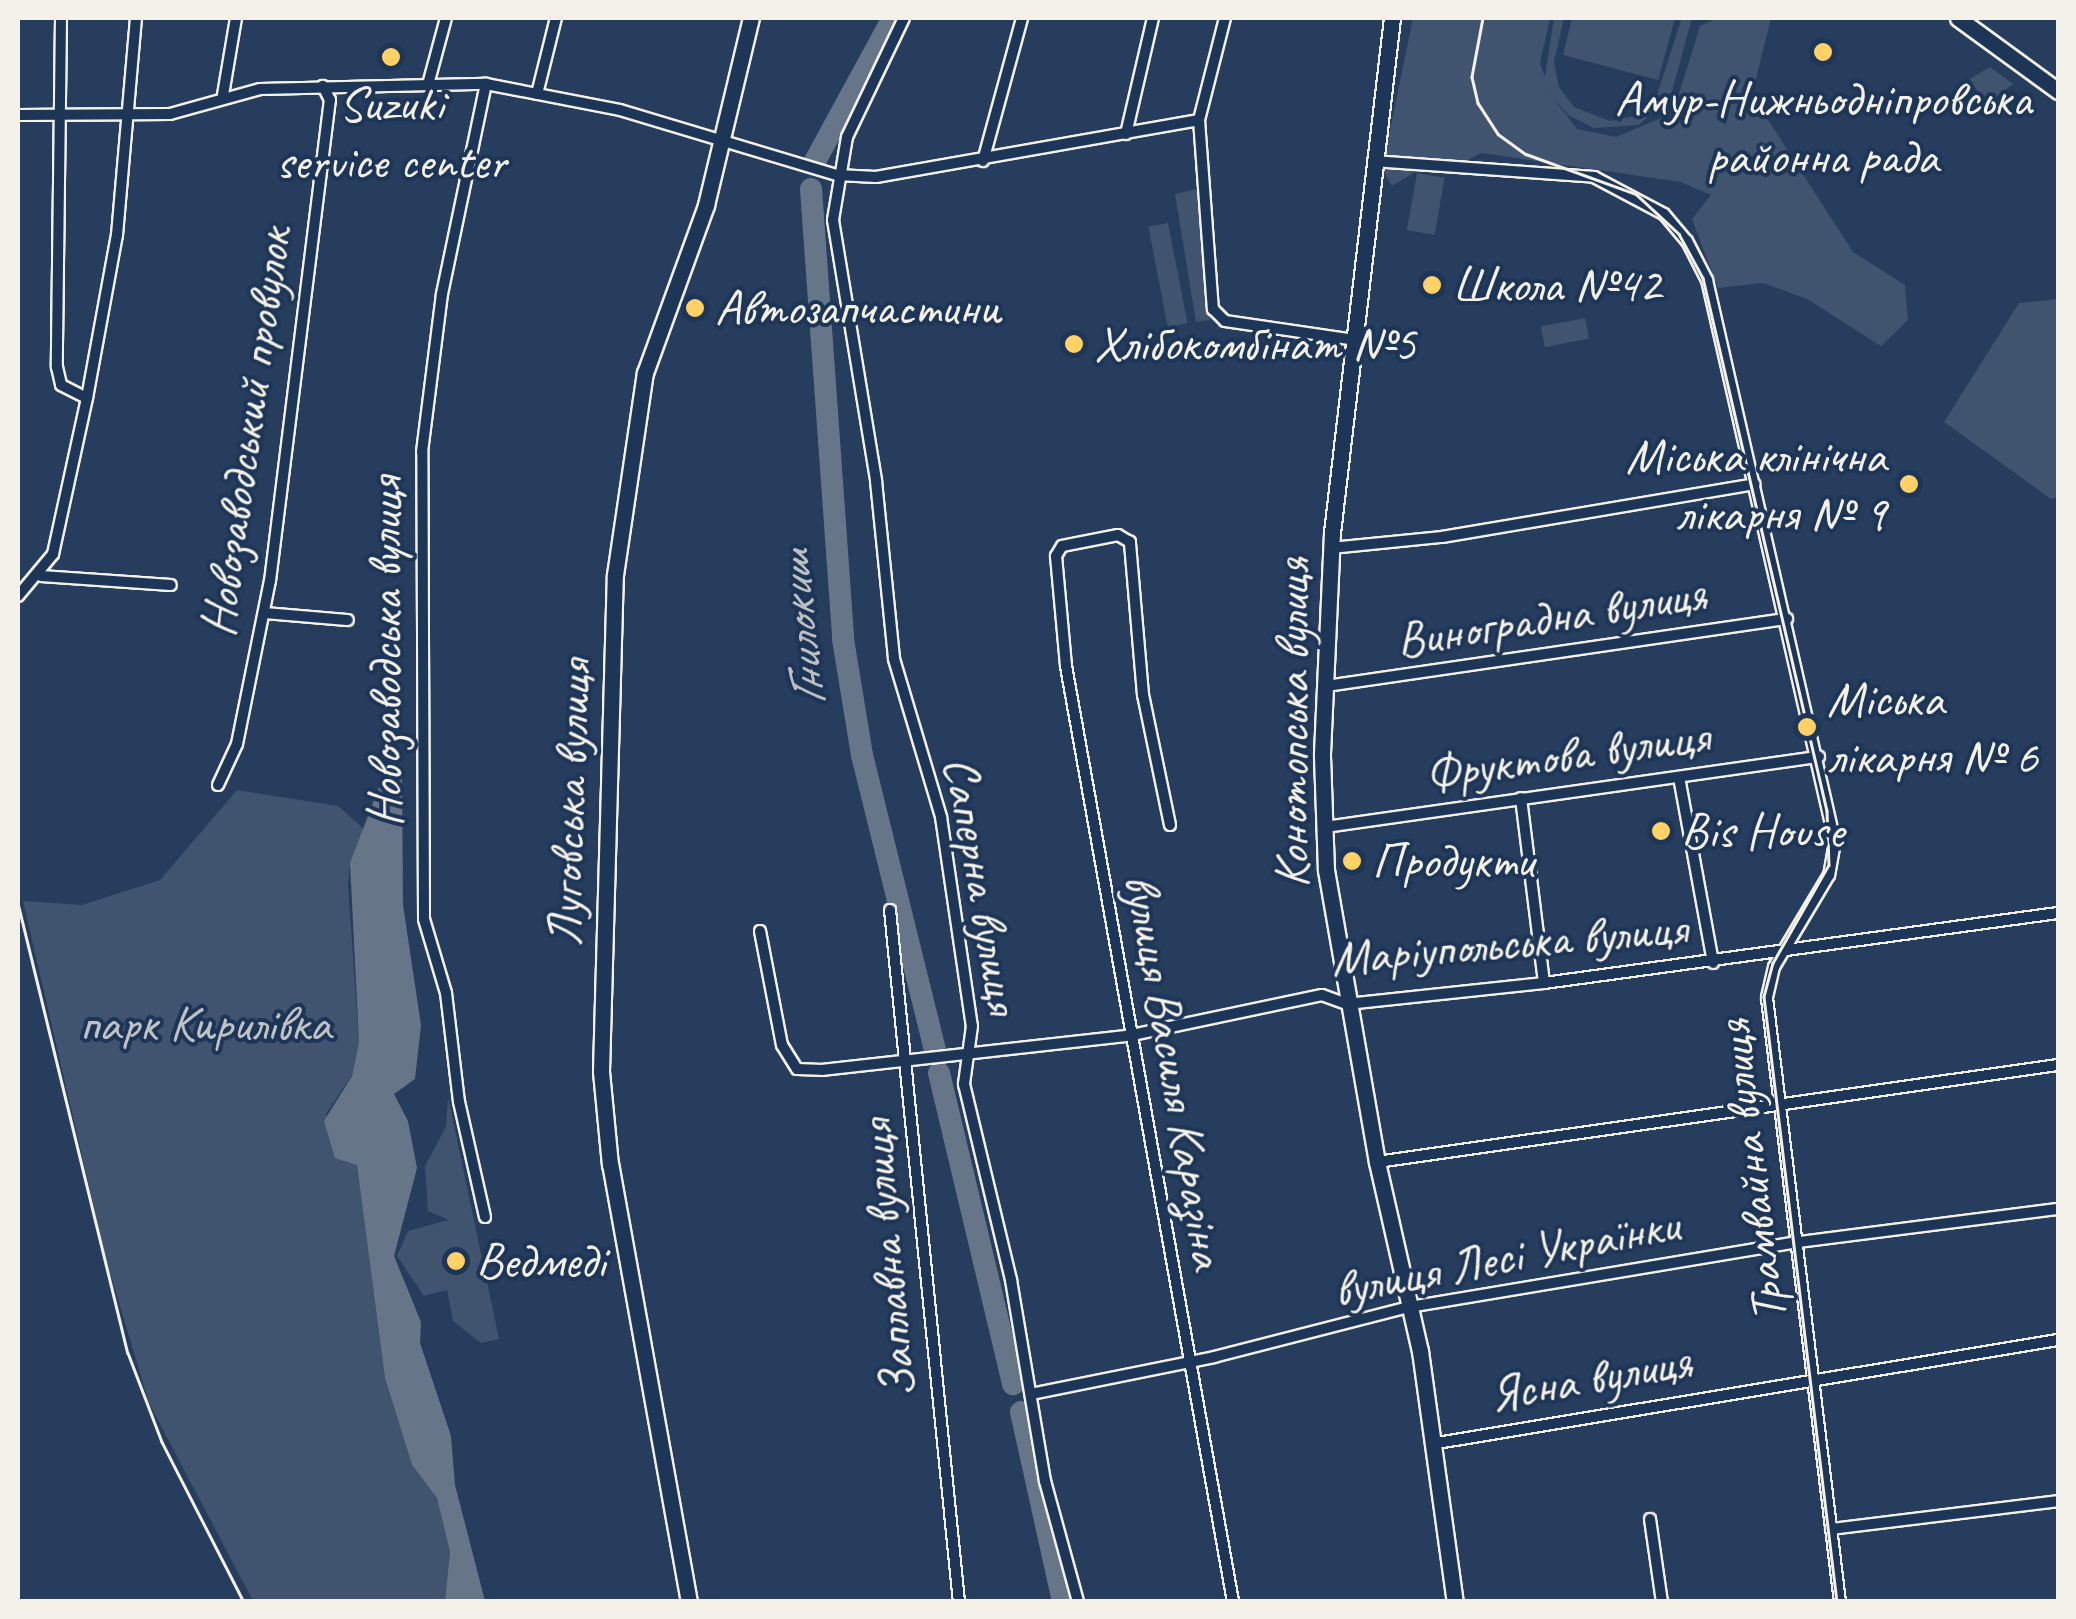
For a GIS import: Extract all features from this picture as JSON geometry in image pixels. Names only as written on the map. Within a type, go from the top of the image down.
[{"type":"street","points":[[62,18],[57,367],[61,385],[87,398]]},
{"type":"street","points":[[18,596],[41,576],[53,554],[87,398],[132,115],[136,18]]},
{"type":"street","points":[[223,95],[236,18]]},
{"type":"street","points":[[429,81],[446,18]]},
{"type":"street","points":[[537,94],[556,18]]},
{"type":"street","name":"Луговська вулиця","points":[[689,1602],[610,1165],[601,1072],[615,575],[646,373],[706,205],[751,18]]},
{"type":"street","name":"Саперна вулиця","points":[[904,18],[847,137],[837,175],[832,220],[876,481],[894,659],[941,817],[972,1026],[964,1084],[1046,1481],[1078,1602]]},
{"type":"street","points":[[983,162],[1022,18]]},
{"type":"street","points":[[1126,134],[1153,18]]},
{"type":"street","points":[[1225,18],[1199,120],[1216,314],[1225,322],[1354,340]]},
{"type":"street","name":"Конотопська вулиця","points":[[1392,18],[1372,161],[1332,548],[1325,827],[1347,1004],[1409,1307],[1455,1602]]},
{"type":"street","points":[[1964,19],[2058,91]]},
{"type":"street","points":[[18,115],[170,114],[223,95],[429,81],[486,84],[720,140],[837,175],[876,177],[983,162],[1199,120]]},
{"type":"street","name":"Новозаводська вулиця","points":[[485,1218],[459,1102],[446,992],[424,919],[422,452],[442,294],[486,84]]},
{"type":"street","name":"Новозаводський провулок","points":[[218,785],[238,744],[264,613],[330,100],[323,86]]},
{"type":"street","name":"Трамвайна вулиця","points":[[1372,161],[1594,177],[1636,194],[1678,228],[1710,292],[1819,757],[1834,856],[1781,955],[1766,998],[1840,1602]]},
{"type":"street","points":[[1332,548],[1442,537],[1754,484]]},
{"type":"street","name":"вулиця Василя Каразіна","points":[[1170,825],[1138,656],[1130,542],[1118,535],[1057,552],[1066,666],[1233,1602]]},
{"type":"street","points":[[41,576],[171,585]]},
{"type":"street","points":[[264,613],[348,620]]},
{"type":"street","name":"Виноградна вулиця","points":[[1326,686],[1786,619]]},
{"type":"street","name":"Фруктова вулиця","points":[[1325,827],[1819,757]]},
{"type":"street","points":[[1679,777],[1713,963]]},
{"type":"street","points":[[1522,798],[1544,983]]},
{"type":"street","name":"Заплавна вулиця","points":[[890,910],[960,1602]]},
{"type":"street","name":"Маріупольська вулиця","points":[[760,931],[770,1002],[782,1045],[797,1069],[968,1056],[1132,1036],[1322,996],[1347,1004],[1544,983],[1781,955],[2058,912]]},
{"type":"street","points":[[1377,1162],[2058,1065]]},
{"type":"street","name":"вулиця Лесі Українки","points":[[1031,1394],[1409,1307],[1796,1242],[2058,1209]]},
{"type":"street","name":"Ясна вулиця","points":[[1431,1444],[1812,1376],[2058,1340]]},
{"type":"street","points":[[1831,1529],[2058,1501]]},
{"type":"street","points":[[1650,1519],[1662,1602]]},
{"type":"green space","points":[[1413,18],[1550,18],[1540,63],[1545,77],[1554,18],[1564,18],[1554,62],[1559,87],[1574,107],[1610,121],[1635,116],[1655,101],[1682,18],[1692,18],[1671,95],[1639,125],[1594,128],[1568,115],[1549,92],[1577,129],[1616,137],[1673,113],[1700,26],[1717,18],[1771,18],[1752,95],[1853,252],[1905,285],[1908,320],[1881,346],[1807,299],[1763,283],[1718,288],[1692,219],[1711,195],[1681,182],[1481,153],[1464,162],[1438,158],[1392,186],[1382,169]]},
{"type":"green space","points":[[1572,18],[1675,18],[1658,80],[1563,55]]},
{"type":"green space","points":[[1990,67],[2013,84],[1986,105],[1970,79]]},
{"type":"green space","points":[[1417,173],[1445,178],[1435,235],[1407,230]]},
{"type":"green space","points":[[1197,189],[1210,320],[1196,322],[1175,194]]},
{"type":"green space","points":[[1168,223],[1187,323],[1168,327],[1148,227]]},
{"type":"green space","points":[[2058,299],[2058,497],[2051,499],[1944,422],[2019,303]]},
{"type":"green space","points":[[1585,318],[1589,339],[1545,347],[1541,327]]},
{"type":"green space","name":"парк Кирилівка","points":[[237,790],[338,806],[365,830],[350,863],[348,885],[359,1042],[352,1075],[326,1114],[357,1164],[385,1378],[412,1465],[437,1498],[450,1552],[445,1601],[253,1601],[149,1403],[106,1259],[23,901],[82,905],[160,880]]},
{"type":"green space","points":[[448,1097],[499,1339],[481,1343],[453,1321],[447,1290],[424,1296],[397,1256],[408,1231],[449,1220],[428,1211],[425,1166],[446,1127]]},
{"type":"shaded area","points":[[394,748],[402,778],[403,905],[421,1025],[415,1079],[394,1094],[408,1121],[417,1168],[394,1256],[421,1322],[420,1343],[451,1436],[455,1485],[485,1601],[445,1601],[450,1552],[437,1498],[412,1465],[385,1378],[357,1165],[335,1158],[324,1121],[352,1076],[359,1042],[350,863]]},
{"type":"waterway","name":"Гнилокиш","points":[[814,163],[893,18]]},
{"type":"waterway","name":"Гнилокиш","points":[[811,189],[843,639],[862,755],[935,1050]]},
{"type":"waterway","name":"Гнилокиш","points":[[939,1073],[1013,1384]]},
{"type":"waterway","name":"Гнилокиш","points":[[1021,1412],[1063,1602]]},
{"type":"tram line","points":[[1483,18],[1472,77],[1478,103],[1498,134],[1526,154],[1636,194],[1679,234],[1703,278],[1827,811],[1829,865],[1773,963],[1764,997],[1837,1602]]},
{"type":"tram line","points":[[18,903],[128,1353],[162,1442],[244,1602]]},
{"type":"place","name":"Амур-Нижньодніпровська районна рада","points":[[1823,52]]},
{"type":"place","name":"Suzuki service center","points":[[391,57]]},
{"type":"place","name":"Школа №42","points":[[1432,285]]},
{"type":"place","name":"Автозапчастини","points":[[695,308]]},
{"type":"place","name":"Хлібокомбінат №5","points":[[1074,344]]},
{"type":"place","name":"Міська клінічна лікарня № 9","points":[[1909,484]]},
{"type":"place","name":"Міська лікарня № 6","points":[[1807,727]]},
{"type":"place","name":"Bis House","points":[[1661,831]]},
{"type":"place","name":"Продукти","points":[[1352,861]]},
{"type":"place","name":"Ведмеді","points":[[456,1261]]}]
